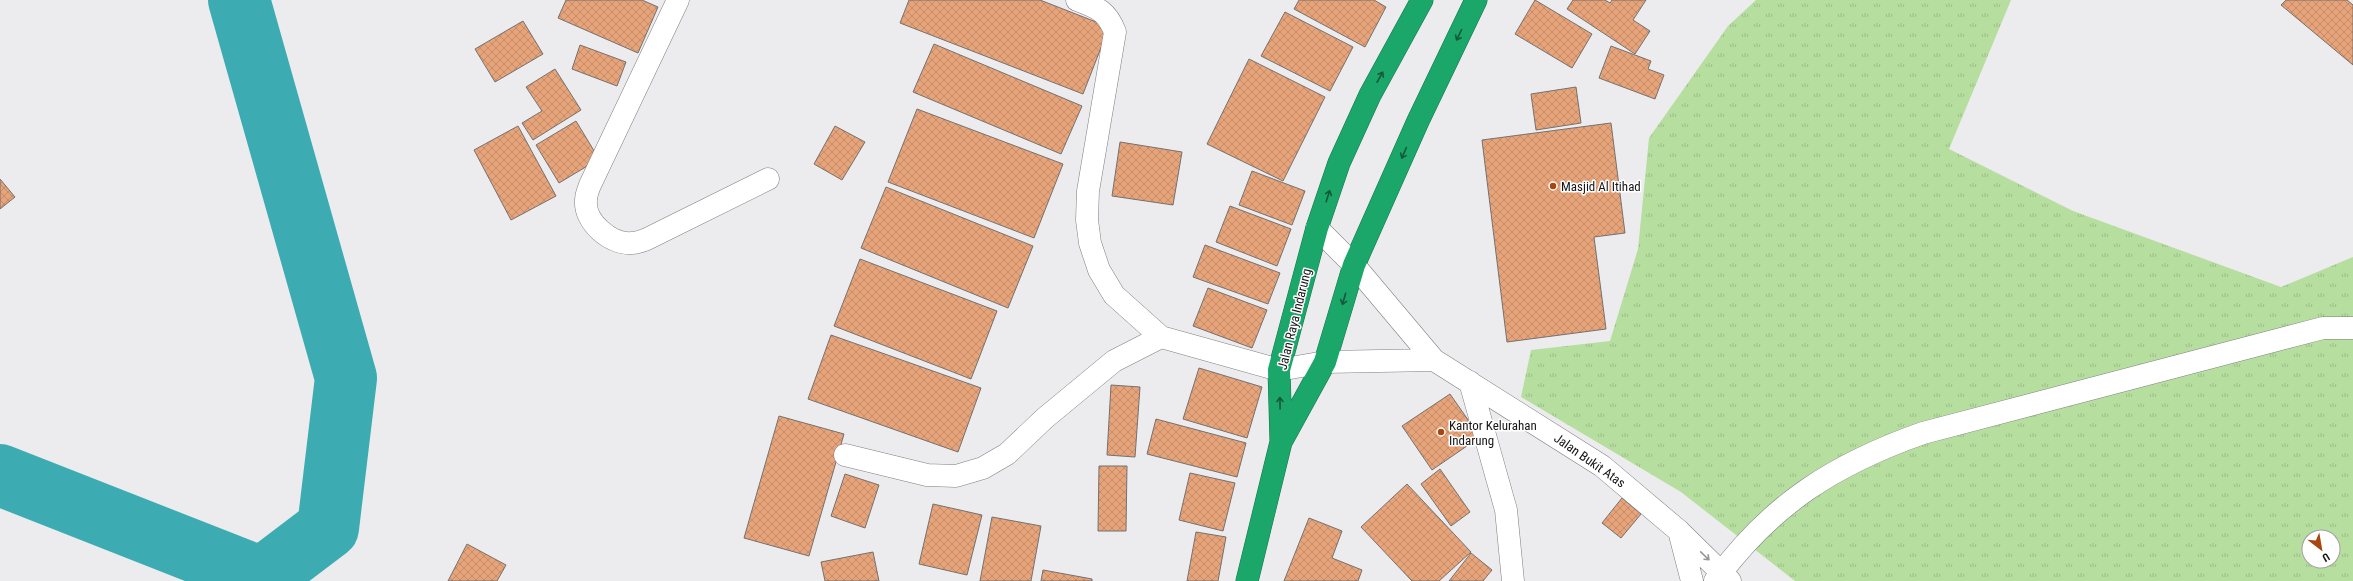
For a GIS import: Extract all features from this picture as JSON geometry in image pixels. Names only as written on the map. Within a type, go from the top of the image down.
[{"type":"highway","name":"Jalan Raya Indarung","points":[[1281,442],[1279,370],[1317,228],[1345,149],[1370,95],[1422,0]]},
{"type":"highway","points":[[1247,581],[1281,442],[1325,362],[1354,265],[1418,121],[1476,0]]},
{"type":"street","points":[[678,0],[590,185],[586,201],[587,214],[592,223],[602,231],[616,239],[631,243],[647,239],[768,179]]},
{"type":"street","points":[[1077,0],[1099,8],[1110,20],[1115,32],[1088,190],[1087,220],[1090,243],[1099,270],[1114,295],[1161,337],[1279,370],[1325,362],[1434,360]]},
{"type":"street","points":[[1317,228],[1354,265],[1434,360]]},
{"type":"street","points":[[1722,578],[1757,529],[1788,503],[1820,480],[1854,461],[1886,446],[1923,433],[2323,328],[2353,328]]},
{"type":"street","points":[[846,456],[927,475],[956,476],[983,468],[1007,454],[1044,418],[1114,361],[1161,337]]},
{"type":"street","name":"Jalan Bukit Atas","points":[[1434,360],[1602,466],[1679,531],[1722,578]]},
{"type":"street","points":[[1470,382],[1506,510],[1513,581]]},
{"type":"street","points":[[1679,531],[1692,581]]},
{"type":"green space","points":[[1756,0],[2011,0],[1949,149],[2073,211],[2281,287],[2353,257],[2353,581],[1795,581],[1681,492],[1521,397],[1531,350],[1610,341],[1638,249],[1649,138],[1728,26]]},
{"type":"building","points":[[566,0],[642,0],[658,7],[638,53],[558,18]]},
{"type":"building","points":[[909,0],[1040,0],[1109,27],[1083,94],[900,23]]},
{"type":"building","points":[[1299,0],[1374,0],[1386,7],[1365,47],[1294,9]]},
{"type":"building","points":[[1535,0],[1592,34],[1572,68],[1515,34]]},
{"type":"building","points":[[1573,0],[1605,0],[1610,3],[1612,0],[1646,0],[1633,20],[1650,31],[1635,54],[1567,9]]},
{"type":"building","points":[[2286,0],[2347,0],[2353,5],[2353,65],[2281,5]]},
{"type":"building","points":[[1285,12],[1353,47],[1330,91],[1261,56]]},
{"type":"building","points":[[523,21],[543,54],[495,82],[475,49]]},
{"type":"building","points":[[934,44],[1082,106],[1061,154],[913,92]]},
{"type":"building","points":[[580,45],[626,62],[617,86],[572,69]]},
{"type":"building","points":[[1611,46],[1651,61],[1648,69],[1664,75],[1655,99],[1599,78]]},
{"type":"building","points":[[1249,59],[1325,97],[1283,181],[1207,144]]},
{"type":"building","points":[[555,69],[581,110],[533,140],[522,123],[542,111],[526,87]]},
{"type":"building","points":[[1576,87],[1581,123],[1536,130],[1531,94]]},
{"type":"building","points":[[917,109],[1063,164],[1034,238],[888,182]]},
{"type":"building","points":[[576,121],[599,159],[559,183],[536,145]]},
{"type":"building","name":"Masjid Al Itihad","points":[[1611,123],[1625,233],[1594,237],[1606,329],[1507,342],[1482,140]]},
{"type":"building","points":[[518,126],[556,196],[511,220],[474,150]]},
{"type":"building","points":[[835,126],[865,142],[842,180],[814,164]]},
{"type":"building","points":[[1120,142],[1182,152],[1173,205],[1112,196]]},
{"type":"building","points":[[1252,171],[1305,191],[1292,225],[1239,205]]},
{"type":"building","points":[[0,179],[15,197],[0,209]]},
{"type":"building","points":[[886,187],[1033,246],[1008,308],[861,248]]},
{"type":"building","points":[[1230,206],[1291,229],[1277,266],[1216,242]]},
{"type":"building","points":[[1205,245],[1280,273],[1268,304],[1193,277]]},
{"type":"building","points":[[860,259],[997,311],[971,379],[834,326]]},
{"type":"building","points":[[1208,288],[1267,310],[1252,348],[1193,326]]},
{"type":"building","points":[[831,335],[981,388],[958,452],[808,399]]},
{"type":"building","points":[[1199,368],[1262,387],[1247,438],[1183,419]]},
{"type":"building","points":[[1111,385],[1140,387],[1135,457],[1107,455]]},
{"type":"building","name":"Kantor Kelurahan Indarung","points":[[1450,394],[1480,437],[1432,470],[1402,426]]},
{"type":"building","points":[[779,416],[844,434],[809,556],[744,538]]},
{"type":"building","points":[[1156,419],[1246,443],[1237,477],[1147,454]]},
{"type":"building","points":[[1099,466],[1127,466],[1126,531],[1098,531]]},
{"type":"building","points":[[1440,469],[1470,512],[1451,526],[1421,484]]},
{"type":"building","points":[[1190,473],[1235,483],[1223,531],[1179,520]]},
{"type":"building","points":[[845,474],[879,485],[865,528],[831,516]]},
{"type":"building","points":[[1407,484],[1471,552],[1439,581],[1412,581],[1361,527]]},
{"type":"building","points":[[1622,498],[1641,514],[1621,538],[1602,523]]},
{"type":"building","points":[[933,504],[982,515],[967,575],[919,564]]},
{"type":"building","points":[[992,517],[1041,526],[1031,581],[980,581]]},
{"type":"building","points":[[1309,518],[1342,531],[1332,558],[1362,570],[1358,581],[1284,581]]},
{"type":"building","points":[[1196,532],[1226,537],[1218,581],[1187,581]]},
{"type":"building","points":[[467,544],[506,565],[497,581],[448,581]]},
{"type":"building","points":[[873,552],[879,581],[825,581],[821,562]]},
{"type":"building","points":[[1471,553],[1492,570],[1483,581],[1449,581]]},
{"type":"building","points":[[1043,570],[1092,579],[1092,581],[1041,581]]},
{"type":"waterway","points":[[0,475],[262,578],[328,528],[346,378],[239,0]]},
{"type":"place","name":"Masjid Al Itihad","points":[[1553,186]]},
{"type":"place","name":"Kantor Kelurahan Indarung","points":[[1441,432]]}]
